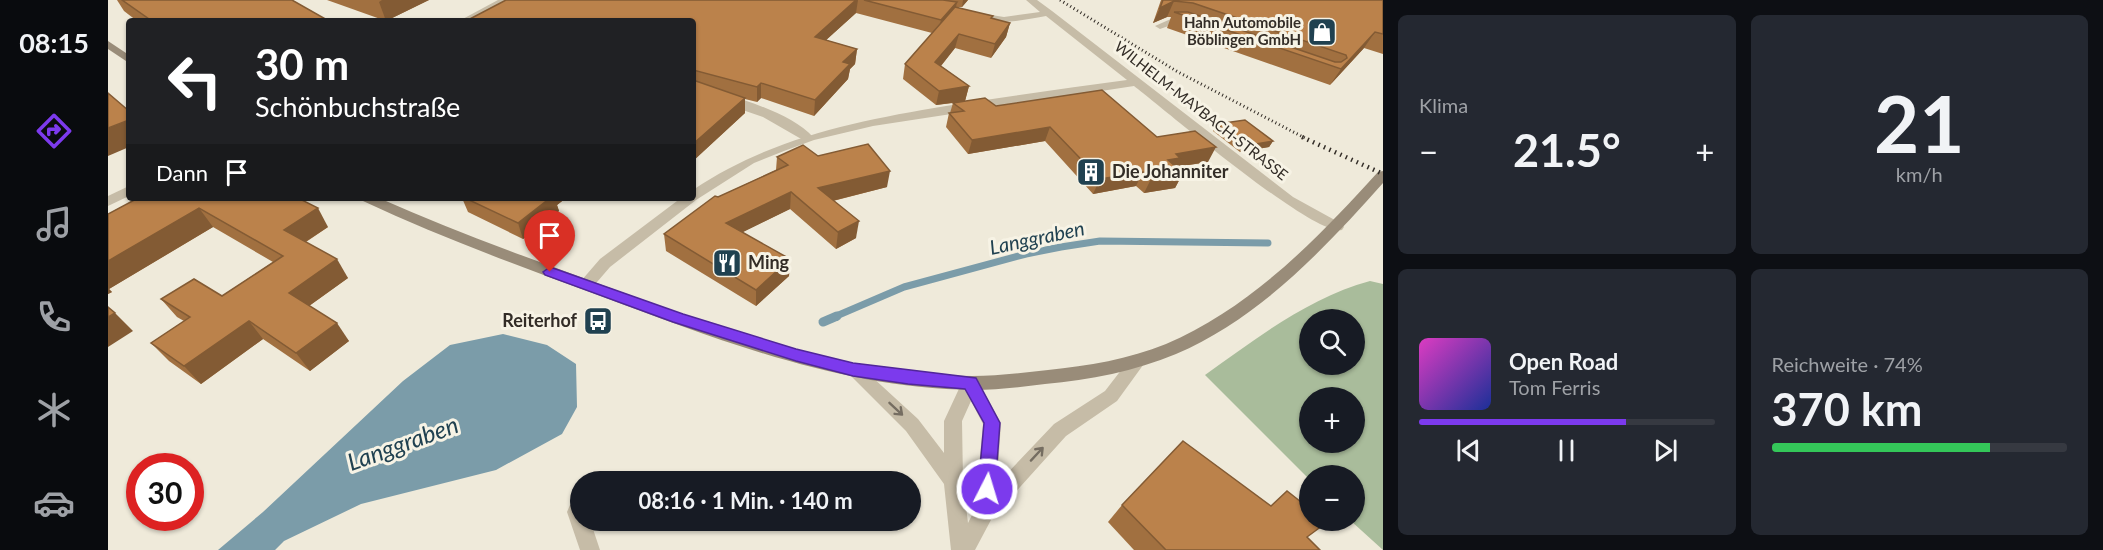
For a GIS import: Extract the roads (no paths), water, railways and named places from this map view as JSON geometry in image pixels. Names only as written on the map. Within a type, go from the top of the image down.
[{"type":"street","points":[[470,18],[504,0]]},
{"type":"street","name":"WILHELM-MAYBACH-STRASSE","points":[[1031,0],[1288,200],[1337,228]]},
{"type":"street","points":[[960,13],[1004,20],[1049,13]]},
{"type":"street","points":[[1160,26],[1173,21],[1204,31]]},
{"type":"street","points":[[110,48],[126,58]]},
{"type":"street","points":[[696,194],[738,166],[807,137],[870,122],[1137,82]]},
{"type":"street","points":[[696,90],[776,118],[807,137]]},
{"type":"street","points":[[374,201],[435,229],[586,285],[743,339],[853,370],[908,378],[970,383],[1086,372],[1138,361],[1175,347],[1232,316],[1272,288],[1337,228],[1383,175]]},
{"type":"street","points":[[108,202],[126,192]]},
{"type":"street","points":[[586,285],[605,263],[687,201]]},
{"type":"street","points":[[963,550],[985,510],[1060,430],[1111,396],[1138,361]]},
{"type":"street","points":[[853,370],[912,425],[952,481]]},
{"type":"street","points":[[963,550],[952,481],[953,421],[970,383]]},
{"type":"street","points":[[970,383],[992,423],[985,510]]},
{"type":"street","points":[[584,531],[590,550]]},
{"type":"water","points":[[503,334],[547,345],[576,364],[577,407],[562,434],[496,470],[361,504],[284,541],[275,550],[218,550],[263,512],[403,381],[450,345]]},
{"type":"waterway","name":"Langgraben","points":[[834,317],[904,287],[1026,254],[1061,247],[1100,241],[1268,243]]},
{"type":"waterway","name":"Langgraben","points":[[823,322],[837,316]]},
{"type":"railway","points":[[1060,0],[1178,72],[1305,138]]},
{"type":"railway","points":[[1302,137],[1383,174]]},
{"type":"place","name":"Hahn Automobile Böblingen GmbH","points":[[1322,32]]},
{"type":"place","name":"Die Johanniter","points":[[1091,172]]},
{"type":"place","name":"Ming","points":[[727,263]]},
{"type":"place","name":"Reiterhof","points":[[598,321]]}]
